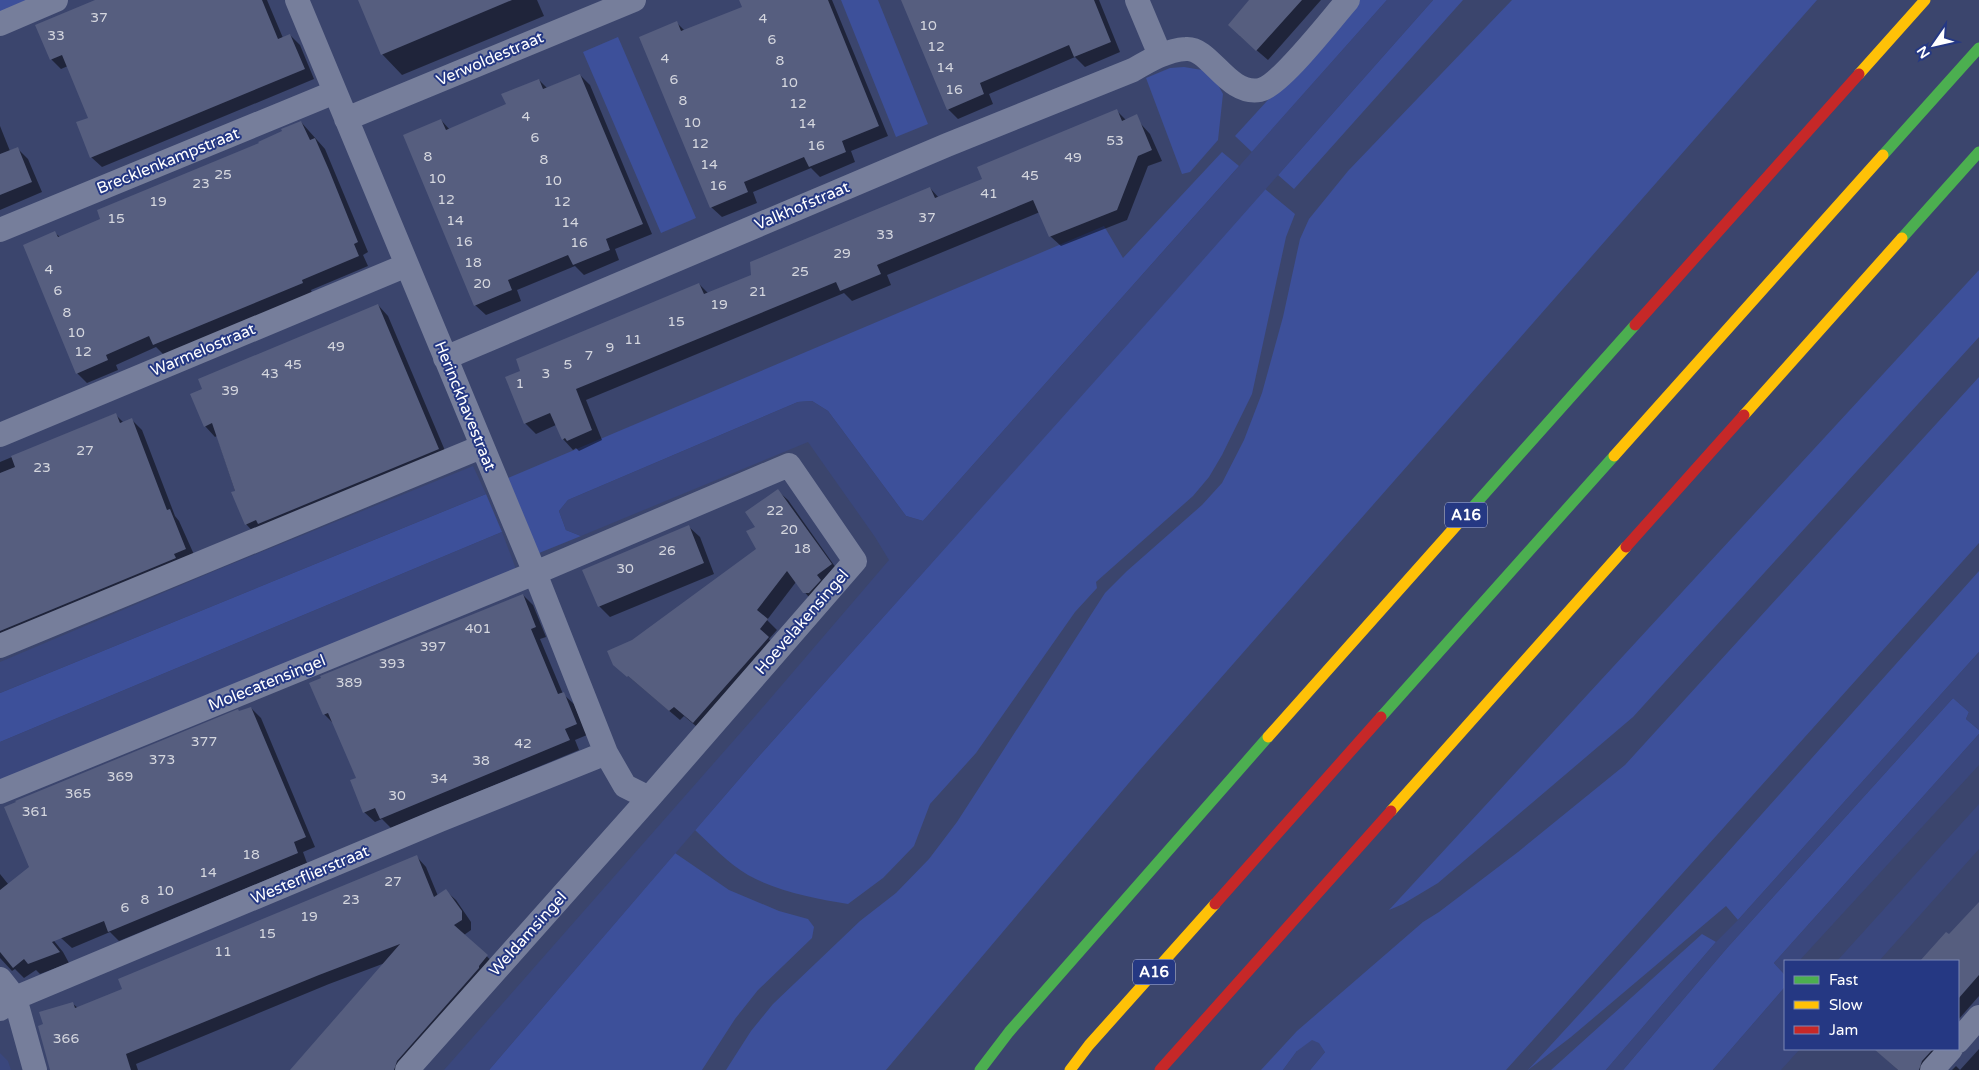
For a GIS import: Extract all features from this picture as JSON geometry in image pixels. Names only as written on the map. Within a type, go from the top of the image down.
[{"type":"highway","name":"A16","points":[[976,1067],[1926,0]]},
{"type":"highway","name":"A16","points":[[1070,1070],[1089,1046],[1247,868],[1979,48]]},
{"type":"highway","points":[[1160,1070],[1979,152]]},
{"type":"street","points":[[2,27],[56,0]]},
{"type":"street","name":"Herinckhavestraat","points":[[297,0],[481,447],[535,573],[606,754],[625,786],[649,798]]},
{"type":"street","name":"Verwoldestraat","points":[[346,119],[634,0]]},
{"type":"street","points":[[1137,0],[1160,55]]},
{"type":"street","name":"Valkhofstraat","points":[[445,358],[947,145],[1133,70],[1160,55],[1188,48],[1204,56],[1232,82],[1246,90],[1261,90],[1277,80],[1348,0]]},
{"type":"street","name":"Brecklenkampstraat","points":[[0,230],[335,92]]},
{"type":"street","name":"Warmelostraat","points":[[0,434],[406,265]]},
{"type":"street","points":[[0,646],[481,447]]},
{"type":"street","name":"Hoevelakensingel","points":[[535,573],[789,465],[855,560],[649,798]]},
{"type":"street","name":"Molecatensingel","points":[[0,792],[535,573]]},
{"type":"street","name":"Westerflierstraat","points":[[8,1003],[352,859],[440,820],[606,754]]},
{"type":"street","name":"Weldamsingel","points":[[407,1070],[649,798]]},
{"type":"street","points":[[0,979],[35,1070]]},
{"type":"street","points":[[1959,1040],[1979,1017]]},
{"type":"street","points":[[1932,1070],[1949,1050]]},
{"type":"shaded area","points":[[0,0],[33,0],[0,14]]},
{"type":"shaded area","points":[[841,0],[878,0],[928,124],[896,137]]},
{"type":"shaded area","points":[[1359,0],[1387,0],[1252,152],[1235,136]]},
{"type":"shaded area","points":[[1387,0],[1433,0],[759,756],[489,1070],[444,1070],[757,714],[889,560],[808,442],[581,536],[566,530],[559,511],[568,500],[798,402],[812,401],[828,411],[906,516],[923,521]]},
{"type":"shaded area","points":[[1433,0],[1463,0],[1294,189],[1278,175]]},
{"type":"shaded area","points":[[1512,0],[1817,0],[1139,771],[886,1070],[726,1070],[751,1031],[773,1004],[860,921],[896,893],[929,859],[957,822],[1105,593],[1127,571],[1202,505],[1222,483],[1244,440],[1262,393],[1283,317],[1300,239],[1309,219],[1348,171]]},
{"type":"shaded area","points":[[618,37],[696,218],[661,233],[583,52]]},
{"type":"shaded area","points":[[1184,67],[1202,70],[1217,83],[1223,94],[1218,140],[1190,172],[1182,174],[1146,78],[1170,68]]},
{"type":"shaded area","points":[[1222,152],[1239,166],[923,521],[906,516],[828,411],[812,401],[798,402],[568,500],[559,511],[566,530],[581,536],[539,553],[508,478],[1104,226],[1123,258]]},
{"type":"shaded area","points":[[1265,189],[1295,214],[1286,237],[1252,394],[1222,455],[1209,477],[1193,496],[1096,582],[1097,588],[1075,612],[976,753],[930,804],[914,846],[883,878],[848,904],[810,897],[771,886],[748,875],[720,854],[695,830]]},
{"type":"shaded area","points":[[1979,270],[1979,337],[1633,717],[1438,883],[1403,904],[1389,910]]},
{"type":"shaded area","points":[[1979,377],[1979,543],[1506,1070],[1310,1070],[1325,1052],[1297,1051],[1283,1070],[1261,1070],[1297,1031],[1423,922],[1518,852],[1625,765]]},
{"type":"shaded area","points":[[473,466],[486,494],[0,693],[0,662],[217,570]]},
{"type":"shaded area","points":[[486,494],[502,532],[0,742],[0,693]]},
{"type":"shaded area","points":[[502,532],[516,569],[0,781],[0,742]]},
{"type":"shaded area","points":[[1979,571],[1979,652],[1738,920],[1726,906],[1571,1037],[1528,1070],[1719,862]]},
{"type":"shaded area","points":[[1979,652],[1979,730],[1966,719],[1969,712],[1953,698],[1727,948],[1623,1070],[1606,1070],[1716,942],[1738,920]]},
{"type":"shaded area","points":[[1953,698],[1969,712],[1966,719],[1979,730],[1979,734],[1774,963],[1784,974],[1784,988],[1713,1070],[1623,1070],[1727,948]]},
{"type":"shaded area","points":[[1979,734],[1979,765],[1800,960],[1784,960],[1784,974],[1774,963]]},
{"type":"shaded area","points":[[1979,804],[1979,849],[1880,960],[1838,960]]},
{"type":"shaded area","points":[[675,853],[729,890],[779,911],[808,919],[814,927],[812,938],[758,990],[735,1019],[702,1070],[489,1070]]},
{"type":"shaded area","points":[[1702,934],[1716,942],[1606,1070],[1551,1070]]},
{"type":"shaded area","points":[[1784,988],[1784,1050],[1799,1050],[1781,1070],[1713,1070]]},
{"type":"shaded area","points":[[1312,1040],[1319,1043],[1325,1052],[1310,1070],[1283,1070],[1297,1051]]},
{"type":"shaded area","points":[[0,1053],[8,1061],[11,1070],[0,1070]]},
{"type":"building","points":[[95,0],[262,0],[278,39],[290,34],[305,69],[90,158],[76,122],[88,118],[62,55],[50,60],[35,25]]},
{"type":"building","points":[[358,0],[512,0],[381,55]]},
{"type":"building","points":[[739,0],[828,0],[879,126],[842,141],[846,152],[809,167],[804,157],[744,182],[748,192],[710,208],[639,37],[677,21],[681,31],[742,7]]},
{"type":"building","points":[[901,0],[1094,0],[1111,42],[1074,57],[1069,45],[980,83],[984,94],[947,110]]},
{"type":"building","points":[[1249,0],[1302,0],[1256,51],[1228,25]]},
{"type":"building","points":[[580,74],[643,224],[606,239],[610,250],[573,265],[568,255],[508,280],[512,290],[474,306],[403,135],[441,119],[446,130],[506,104],[501,94],[539,79],[543,89]]},
{"type":"building","points":[[1117,109],[1122,121],[1137,114],[1152,150],[1138,156],[1117,210],[1049,237],[1033,200],[877,265],[881,274],[840,291],[836,282],[576,389],[592,430],[567,441],[565,438],[562,440],[550,413],[524,424],[505,377],[520,371],[516,359],[699,283],[704,294],[751,275],[750,262],[930,187],[935,198],[982,179],[977,167]]},
{"type":"building","points":[[301,121],[310,140],[315,138],[329,170],[358,242],[354,244],[359,256],[302,280],[303,283],[153,345],[149,336],[106,355],[108,360],[76,374],[23,245],[55,231],[58,237],[100,219],[97,210],[259,143],[282,131],[281,129]]},
{"type":"building","points":[[18,147],[32,182],[0,195],[0,154]]},
{"type":"building","points":[[378,304],[439,449],[258,524],[256,520],[245,525],[231,492],[235,491],[212,423],[204,427],[190,394],[202,389],[198,379]]},
{"type":"building","points":[[116,413],[120,423],[132,418],[167,510],[170,509],[186,549],[174,554],[176,558],[0,631],[0,473],[15,467],[11,456]]},
{"type":"building","points":[[778,489],[832,564],[817,575],[821,580],[809,593],[803,593],[787,571],[757,610],[768,619],[760,629],[769,637],[693,723],[674,707],[669,711],[627,677],[613,665],[607,651],[632,640],[756,549],[746,531],[755,527],[745,512]]},
{"type":"building","points":[[689,525],[704,563],[598,607],[582,570]]},
{"type":"building","points":[[523,594],[536,627],[531,629],[558,694],[564,692],[577,724],[565,729],[570,740],[380,819],[375,808],[363,813],[350,780],[356,778],[328,713],[323,715],[309,683],[321,678],[320,676]]},
{"type":"building","points":[[251,707],[306,837],[294,842],[298,853],[108,932],[104,921],[52,942],[60,952],[28,964],[24,959],[13,968],[0,952],[0,890],[29,867],[4,807],[238,709],[239,711]]},
{"type":"building","points":[[417,855],[434,897],[446,889],[462,911],[462,920],[454,925],[488,955],[479,968],[397,1061],[394,1070],[290,1070],[400,944],[126,1054],[131,1070],[50,1070],[38,1026],[43,1024],[39,1012],[73,1002],[75,1008],[122,989],[118,979]]},
{"type":"building","points":[[1979,902],[1979,975],[1959,998],[1959,960],[1921,960],[1946,932],[1949,934]]},
{"type":"building","points":[[1875,1050],[1932,1050],[1922,1061],[1919,1070],[1898,1070]]},
{"type":"traffic: fast","points":[[1883,155],[1979,48]]},
{"type":"traffic: fast","points":[[1902,238],[1979,152]]},
{"type":"traffic: fast","points":[[1463,518],[1635,325]]},
{"type":"traffic: fast","points":[[1381,717],[1614,456]]},
{"type":"traffic: fast","points":[[980,1070],[1009,1032],[1268,737]]},
{"type":"traffic: slow","points":[[1859,74],[1925,0]]},
{"type":"traffic: slow","points":[[1614,456],[1883,155]]},
{"type":"traffic: slow","points":[[1744,415],[1902,238]]},
{"type":"traffic: slow","points":[[1268,737],[1463,518]]},
{"type":"traffic: slow","points":[[1391,811],[1626,547]]},
{"type":"traffic: slow","points":[[1070,1070],[1089,1045],[1215,904]]},
{"type":"traffic: jam","points":[[1635,325],[1859,74]]},
{"type":"traffic: jam","points":[[1626,547],[1744,415]]},
{"type":"traffic: jam","points":[[1215,904],[1381,717]]},
{"type":"traffic: jam","points":[[1160,1070],[1391,811]]}]
